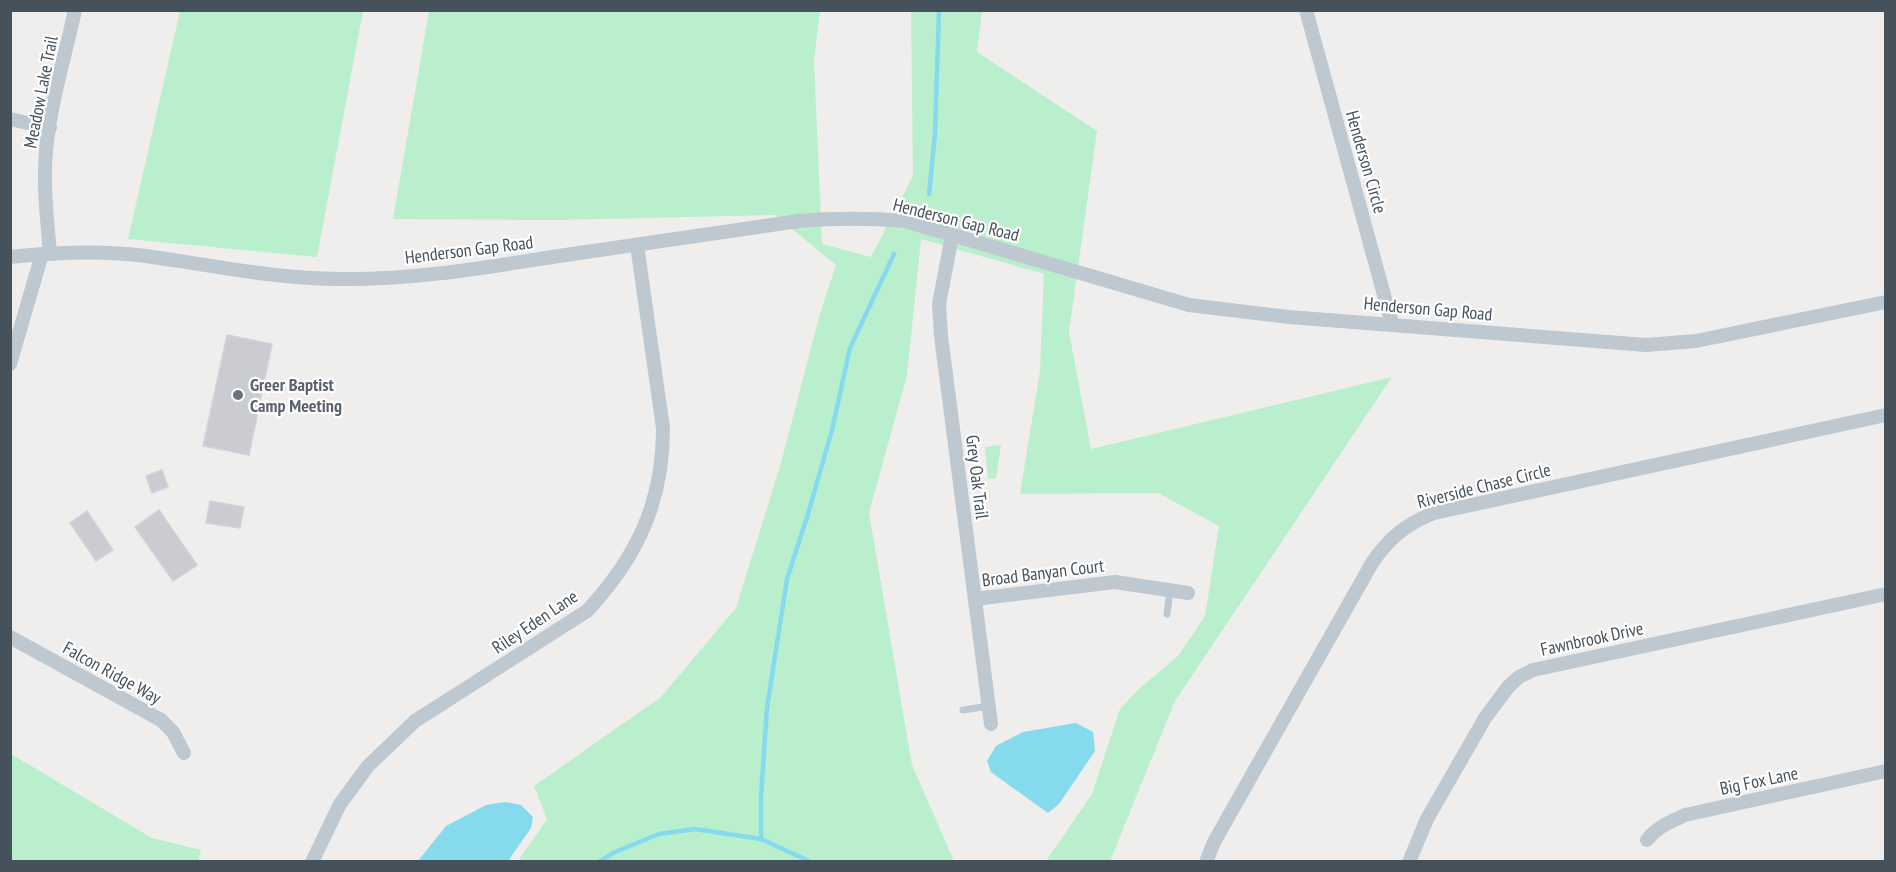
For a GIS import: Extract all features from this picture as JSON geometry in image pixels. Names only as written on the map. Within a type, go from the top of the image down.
[{"type":"street","name":"Meadow Lake Trail","points":[[46,253],[46,151],[75,10]]},
{"type":"street","name":"Henderson Circle","points":[[1306,10],[1392,324]]},
{"type":"street","points":[[10,119],[50,128]]},
{"type":"street","name":"Henderson Gap Road","points":[[10,257],[46,253],[114,253],[280,276],[382,279],[444,273],[799,221],[871,218],[904,221],[1189,305],[1290,317],[1620,344],[1672,344],[1770,327],[1886,302]]},
{"type":"street","name":"Grey Oak Trail","points":[[952,236],[939,304],[941,336],[991,724]]},
{"type":"street","name":"Riley Eden Lane","points":[[312,861],[340,804],[368,766],[415,721],[587,611],[608,588],[629,559],[648,521],[663,456],[663,428],[636,245]]},
{"type":"street","points":[[10,364],[46,253]]},
{"type":"street","name":"Riverside Chase Circle","points":[[1206,861],[1214,842],[1372,563],[1383,546],[1404,527],[1434,513],[1886,415]]},
{"type":"street","name":"Broad Banyan Court","points":[[975,599],[1115,582],[1188,593]]},
{"type":"street","name":"Fawnbrook Drive","points":[[1409,861],[1427,819],[1485,718],[1508,687],[1519,677],[1533,670],[1886,594]]},
{"type":"street","name":"Falcon Ridge Way","points":[[10,637],[161,720],[173,732],[184,753]]},
{"type":"street","name":"Big Fox Lane","points":[[1647,840],[1654,831],[1684,815],[1886,771]]},
{"type":"lane","points":[[1167,614],[1170,591]]},
{"type":"lane","points":[[963,710],[989,706]]},
{"type":"green space","points":[[180,11],[363,11],[317,257],[128,239]]},
{"type":"green space","points":[[429,11],[820,11],[814,61],[822,244],[871,257],[913,176],[911,11],[982,11],[977,52],[1097,131],[1069,332],[1091,449],[1392,377],[1175,701],[1110,861],[1046,861],[1092,794],[1120,709],[1140,688],[1178,656],[1205,616],[1219,526],[1158,493],[1020,494],[1040,371],[1044,274],[921,239],[907,375],[869,513],[912,765],[954,861],[518,861],[547,819],[534,786],[661,697],[736,608],[781,463],[819,317],[836,265],[775,215],[558,220],[393,219]]},
{"type":"green space","points":[[1001,445],[996,478],[988,479],[985,447]]},
{"type":"green space","points":[[11,754],[152,838],[201,850],[198,861],[11,861]]},
{"type":"water","points":[[1076,723],[1093,732],[1095,751],[1059,804],[1048,813],[991,772],[987,761],[996,746],[1023,732]]},
{"type":"water","points":[[505,802],[521,805],[533,817],[531,828],[508,861],[418,861],[446,826],[486,805]]},
{"type":"building","name":"Greer Baptist Camp Meeting","points":[[227,335],[272,344],[249,455],[203,446]]},
{"type":"building","points":[[162,470],[168,487],[152,493],[146,476]]},
{"type":"building","points":[[210,501],[244,507],[240,528],[206,523]]},
{"type":"building","points":[[159,510],[197,565],[173,581],[135,527]]},
{"type":"building","points":[[87,511],[113,550],[96,561],[70,523]]},
{"type":"waterway","points":[[929,194],[935,134],[939,10]]},
{"type":"waterway","points":[[761,839],[761,796],[767,708],[787,579],[832,430],[850,348],[894,254]]},
{"type":"waterway","points":[[599,862],[615,852],[659,834],[695,829],[761,839],[811,862]]},
{"type":"place","name":"Greer Baptist Camp Meeting","points":[[238,395]]}]
